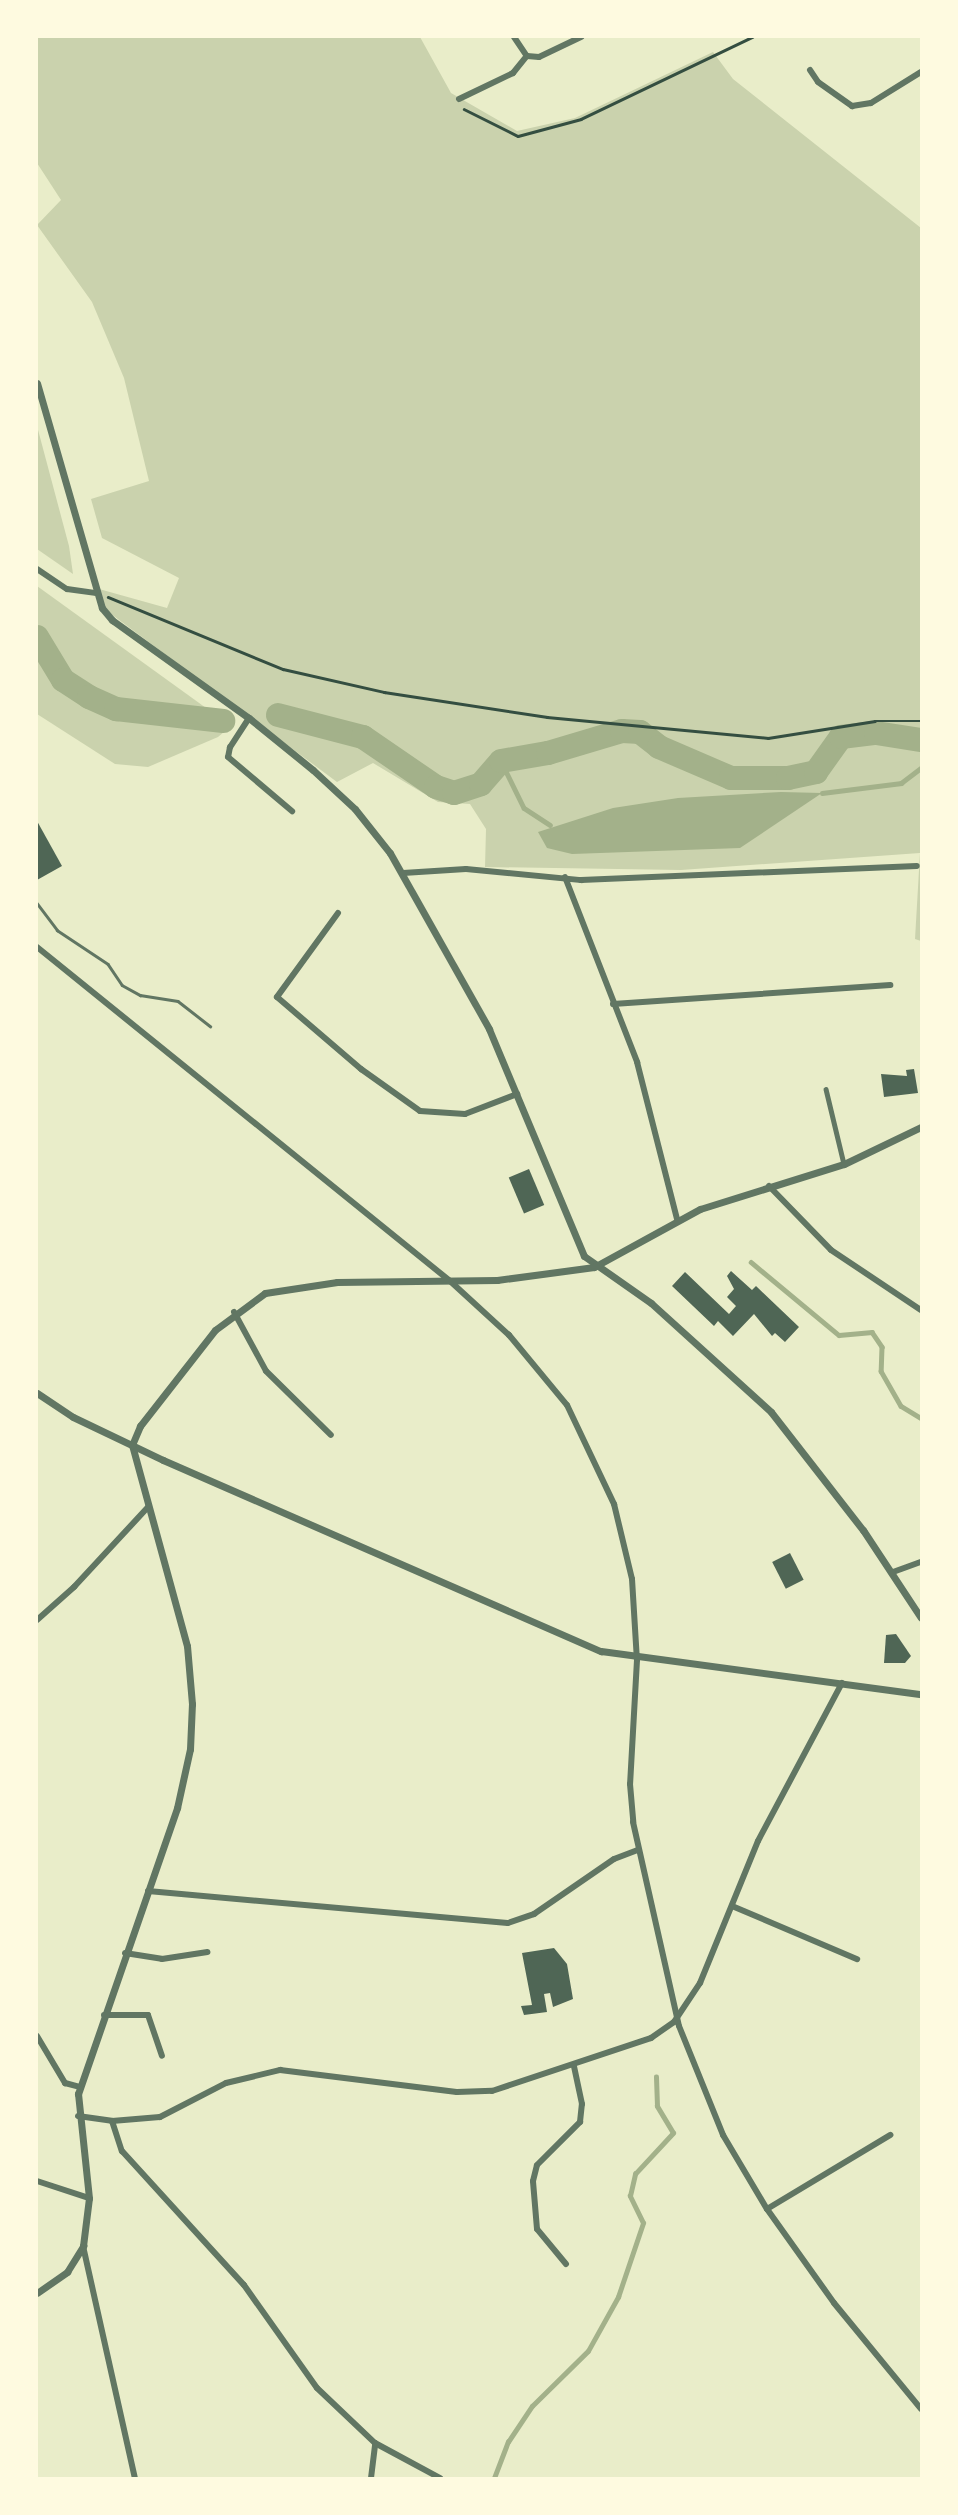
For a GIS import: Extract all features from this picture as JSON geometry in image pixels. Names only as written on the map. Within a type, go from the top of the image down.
[{"type":"street","points":[[514,37],[527,56]]},
{"type":"street","points":[[527,56],[539,57],[581,37]]},
{"type":"street","points":[[459,99],[513,73],[527,56]]},
{"type":"street","points":[[810,69],[835,97],[852,106],[871,103],[921,72]]},
{"type":"street","points":[[37,383],[95,593],[112,620],[249,718],[355,809],[403,873],[489,1029],[577,1245],[594,1267],[651,1303],[771,1412],[893,1572],[921,1618]]},
{"type":"street","points":[[37,569],[67,589],[95,593]]},
{"type":"street","points":[[249,718],[230,747],[229,757],[292,811]]},
{"type":"street","points":[[403,873],[466,869],[565,877],[917,866]]},
{"type":"street","points":[[565,877],[637,1062],[677,1219]]},
{"type":"street","points":[[338,913],[277,997],[362,1069],[421,1111],[465,1114],[517,1094]]},
{"type":"street","points":[[37,947],[450,1281],[540,1369],[586,1438],[625,1542],[636,1615],[637,1660],[629,1783],[638,1850],[668,1989],[691,2058],[723,2135],[767,2209],[834,2303],[921,2409]]},
{"type":"street","points":[[613,1004],[890,985]]},
{"type":"street","points":[[826,1089],[844,1164]]},
{"type":"street","points":[[135,2478],[83,2246],[89,2198],[78,2116],[80,2087],[186,1776],[192,1704],[179,1608],[132,1445],[140,1426],[234,1312],[265,1293],[290,1286],[450,1281],[594,1267],[677,1219],[768,1185],[844,1164],[921,1127]]},
{"type":"street","points":[[768,1185],[831,1250],[921,1310]]},
{"type":"street","points":[[234,1312],[267,1371],[331,1435]]},
{"type":"street","points":[[37,1393],[132,1445],[572,1641],[637,1660],[921,1694]]},
{"type":"street","points":[[37,1620],[74,1587],[149,1506]]},
{"type":"street","points":[[893,1572],[921,1562]]},
{"type":"street","points":[[78,2116],[112,2121],[160,2117],[226,2083],[280,2070],[457,2092],[518,2086],[651,2038],[674,2022],[701,1983],[780,1796],[842,1683]]},
{"type":"street","points":[[148,1891],[508,1923],[534,1914],[614,1859],[638,1850]]},
{"type":"street","points":[[732,1906],[857,1959]]},
{"type":"street","points":[[125,1953],[162,1959],[207,1952]]},
{"type":"street","points":[[104,2015],[148,2015],[162,2056]]},
{"type":"street","points":[[37,2036],[65,2083],[80,2087]]},
{"type":"street","points":[[566,2264],[537,2229],[534,2181],[537,2165],[580,2122],[582,2104],[574,2066]]},
{"type":"street","points":[[112,2121],[122,2151],[244,2285],[317,2388],[375,2443],[440,2478]]},
{"type":"street","points":[[767,2209],[890,2135]]},
{"type":"street","points":[[37,2181],[89,2198]]},
{"type":"street","points":[[37,2293],[67,2272],[83,2246]]},
{"type":"street","points":[[371,2478],[375,2443]]},
{"type":"lane","points":[[37,903],[57,930],[108,964],[122,985],[140,995],[178,1002],[210,1026]]},
{"type":"path","points":[[459,99],[453,105],[518,136],[581,119],[752,37]]},
{"type":"path","points":[[95,593],[283,668],[384,692],[547,717],[768,738],[875,721],[921,721]]},
{"type":"shaded area","points":[[37,37],[420,37],[451,93],[517,131],[575,118],[713,52],[733,79],[921,228],[921,941],[915,939],[920,853],[681,870],[485,867],[486,829],[470,804],[438,802],[373,763],[337,782],[103,608],[99,589],[167,608],[179,578],[102,538],[91,499],[149,481],[124,378],[92,302],[37,225],[61,200],[37,163]]},
{"type":"shaded area","points":[[37,426],[69,546],[73,574],[37,549]]},
{"type":"shaded area","points":[[37,586],[231,726],[218,737],[148,767],[115,764],[37,714]]},
{"type":"shaded area","points":[[781,792],[822,793],[740,848],[572,854],[547,848],[538,832],[613,808],[678,798]]},
{"type":"building","points":[[37,821],[62,866],[37,880]]},
{"type":"building","points":[[914,1069],[918,1093],[884,1097],[881,1074],[907,1076],[906,1070]]},
{"type":"building","points":[[529,1169],[544,1205],[524,1213],[509,1178]]},
{"type":"building","points":[[731,1271],[752,1290],[756,1286],[799,1327],[785,1342],[775,1333],[772,1336],[754,1314],[733,1336],[718,1321],[714,1326],[672,1286],[685,1272],[729,1314],[736,1306],[727,1297],[734,1289],[727,1276]]},
{"type":"building","points":[[790,1553],[804,1580],[786,1589],[772,1562]]},
{"type":"building","points":[[896,1634],[911,1656],[905,1663],[884,1663],[886,1635]]},
{"type":"building","points":[[554,1948],[567,1964],[573,1999],[553,2007],[550,1993],[544,1994],[547,2012],[524,2015],[521,2006],[532,2005],[522,1953]]},
{"type":"waterway","points":[[37,637],[63,680],[89,697],[116,709],[223,721]]},
{"type":"waterway","points":[[278,715],[363,737],[436,787],[454,793],[481,784],[501,761],[548,753],[622,731],[640,732],[659,747],[731,778],[788,778],[816,772],[841,737],[876,733],[921,740]]},
{"type":"waterway","points":[[501,761],[524,808],[550,825]]},
{"type":"waterway","points":[[822,793],[901,783],[921,768]]},
{"type":"waterway","points":[[751,1262],[839,1335],[872,1332],[882,1347],[881,1371],[901,1406],[921,1418]]},
{"type":"waterway","points":[[494,2478],[508,2442],[532,2406],[588,2351],[618,2297],[643,2223],[630,2196],[635,2174],[673,2133],[657,2106],[656,2077]]}]
